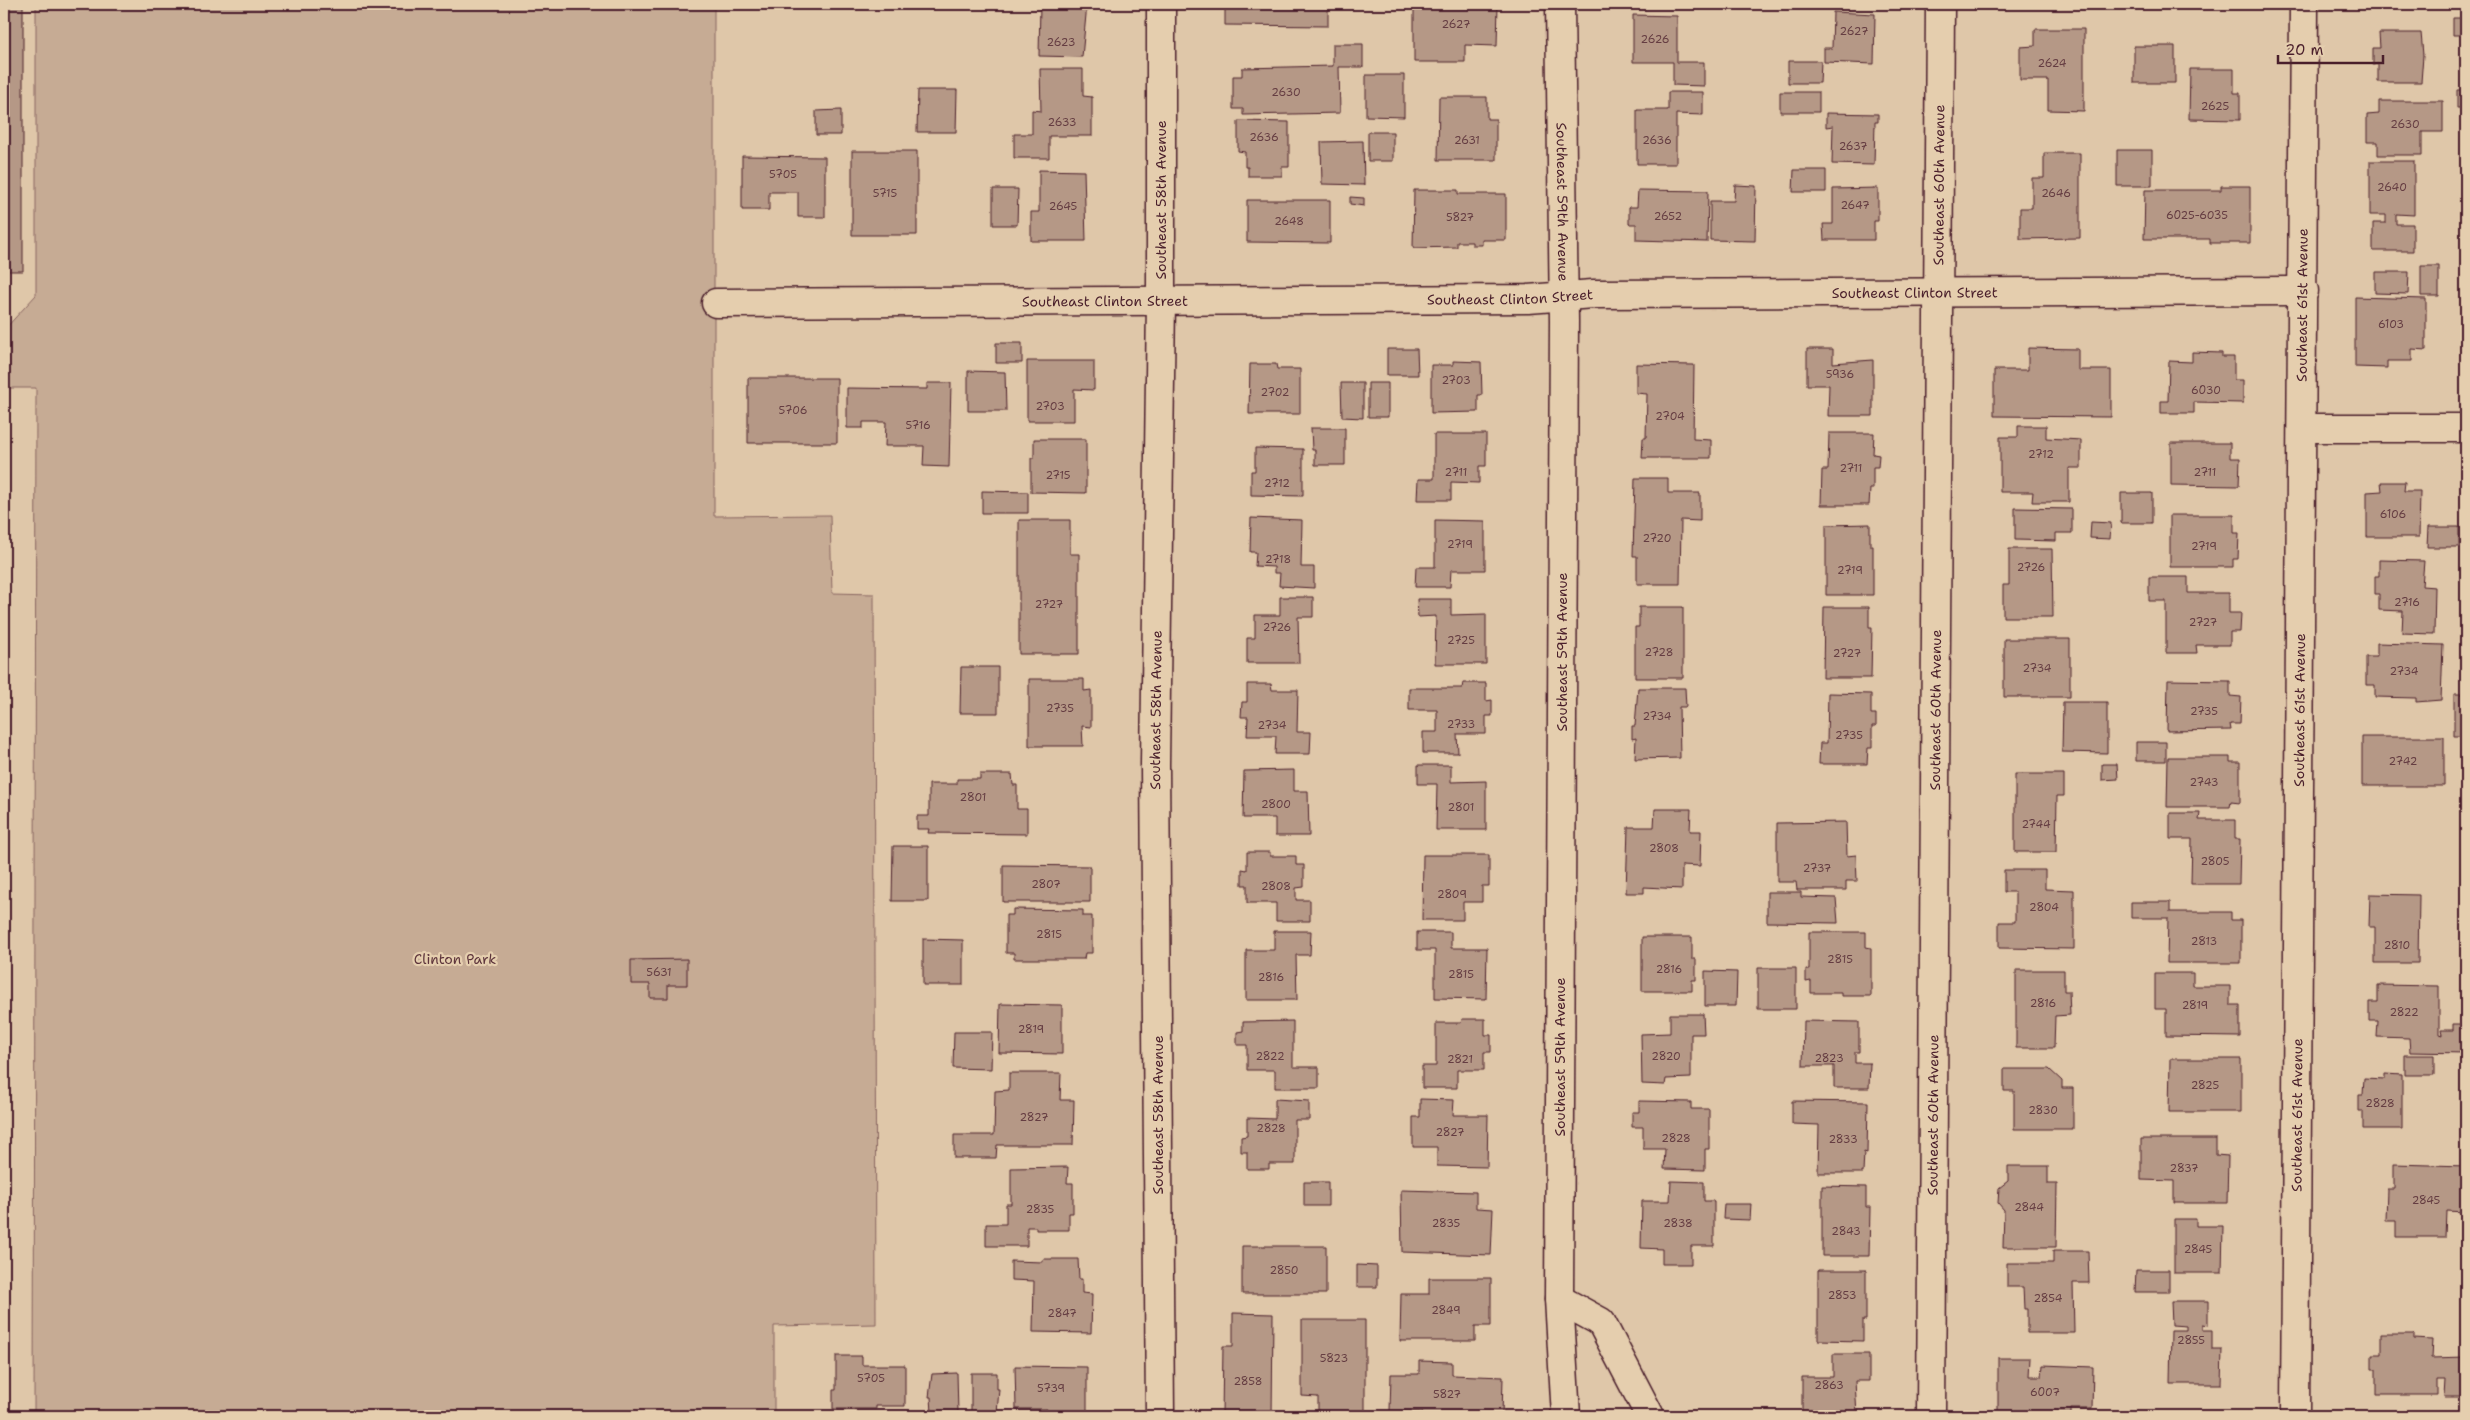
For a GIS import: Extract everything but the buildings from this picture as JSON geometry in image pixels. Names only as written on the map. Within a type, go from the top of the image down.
[{"type":"street","name":"Southeast 58th Avenue","points":[[1160,1416],[1155,764],[1162,300],[1161,4]]},
{"type":"street","name":"Southeast 59th Avenue","points":[[1560,4],[1564,298],[1559,1299],[1566,1416]]},
{"type":"street","name":"Southeast 60th Avenue","points":[[1931,1416],[1940,4]]},
{"type":"street","name":"Southeast 61st Avenue","points":[[2295,1416],[2304,291],[2304,4]]},
{"type":"street","name":"Southeast Clinton Street","points":[[716,303],[1564,298],[1593,294],[2304,291]]},
{"type":"street","points":[[2303,428],[2466,428]]},
{"type":"street","points":[[1559,1299],[1601,1322],[1650,1416]]},
{"type":"green space","name":"Clinton Park","points":[[36,4],[714,4],[714,516],[830,515],[832,593],[874,594],[876,1324],[774,1326],[774,1416],[34,1416],[36,388],[4,388],[4,330],[36,295]]}]
